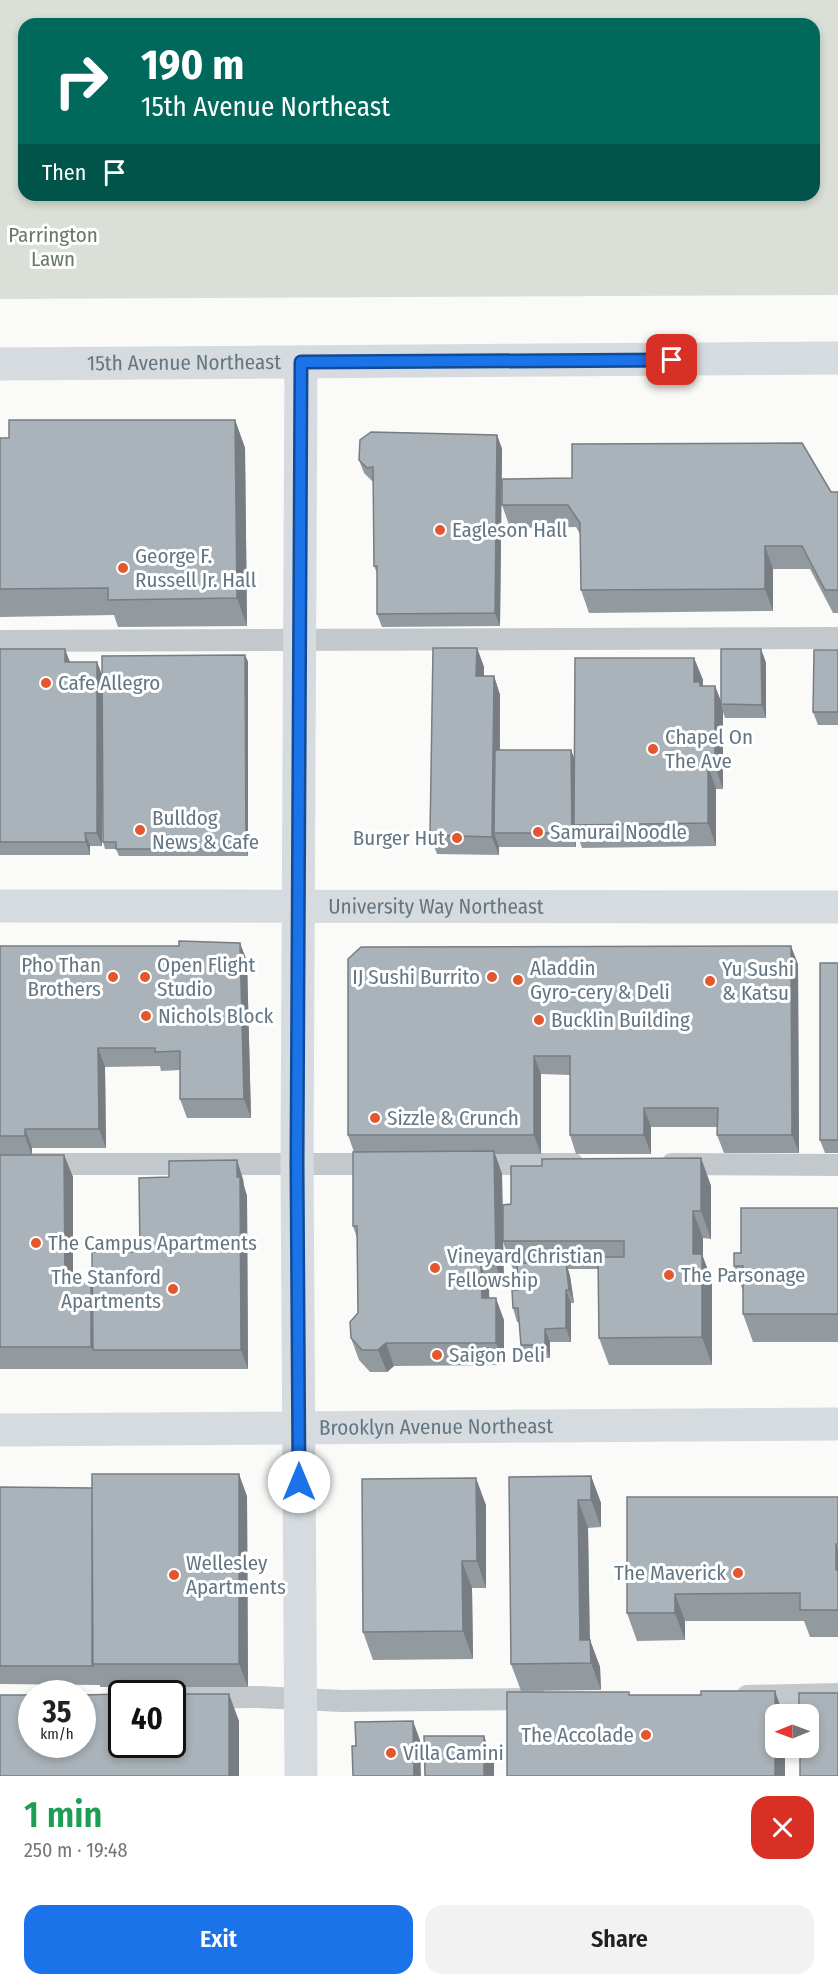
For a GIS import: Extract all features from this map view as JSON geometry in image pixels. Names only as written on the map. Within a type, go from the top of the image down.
[{"type":"street","name":"15th Avenue Northeast","points":[[0,364],[838,358]]},
{"type":"street","points":[[301,362],[297,1163],[301,1776]]},
{"type":"street","name":"University Way Northeast","points":[[0,906],[838,907]]},
{"type":"street","name":"Brooklyn Avenue Northeast","points":[[0,1430],[838,1424]]},
{"type":"lane","points":[[0,641],[838,638]]},
{"type":"lane","points":[[0,1164],[411,1164]]},
{"type":"lane","points":[[445,1164],[594,1164]]},
{"type":"lane","points":[[652,1164],[838,1165]]},
{"type":"lane","points":[[720,1696],[838,1694]]},
{"type":"lane","points":[[186,1698],[301,1698],[342,1701],[554,1698]]},
{"type":"green space","name":"Parrington Lawn","points":[[0,0],[838,0],[838,295],[0,299]]},
{"type":"building","name":"George F. Russell Jr. Hall","points":[[9,420],[235,420],[237,598],[108,600],[108,588],[0,589],[0,438],[9,438]]},
{"type":"building","name":"Eagleson Hall","points":[[371,432],[497,435],[495,613],[377,614],[373,467],[367,468],[359,460],[360,440]]},
{"type":"building","points":[[802,443],[831,492],[838,492],[838,590],[825,590],[802,546],[765,546],[765,589],[581,590],[580,523],[568,505],[502,505],[502,479],[572,478],[572,444]]},
{"type":"building","points":[[433,648],[477,648],[476,676],[494,676],[492,837],[430,835]]},
{"type":"building","points":[[0,649],[65,649],[65,662],[97,662],[97,833],[85,833],[86,842],[0,842]]},
{"type":"building","points":[[721,649],[761,649],[762,705],[721,704]]},
{"type":"building","points":[[814,650],[838,650],[838,712],[813,712]]},
{"type":"building","points":[[245,655],[246,849],[116,849],[116,842],[103,842],[102,656]]},
{"type":"building","name":"Chapel On The Ave","points":[[575,658],[694,658],[694,682],[700,682],[700,686],[715,686],[715,766],[708,766],[708,823],[574,825]]},
{"type":"building","points":[[495,750],[571,750],[572,833],[494,833]]},
{"type":"building","points":[[179,941],[240,943],[244,1099],[180,1099],[180,1051],[155,1052],[155,1048],[98,1048],[99,1129],[25,1129],[25,1136],[0,1136],[0,946],[179,946]]},
{"type":"building","points":[[791,946],[792,1135],[717,1135],[718,1108],[644,1108],[644,1135],[570,1135],[570,1056],[534,1056],[534,1135],[348,1135],[348,959],[361,947]]},
{"type":"building","points":[[820,963],[838,963],[838,1140],[820,1140]]},
{"type":"building","name":"Vineyard Christian Fellowship","points":[[494,1151],[496,1265],[481,1266],[482,1298],[496,1298],[496,1343],[386,1343],[378,1350],[362,1350],[351,1338],[350,1322],[358,1313],[357,1226],[353,1226],[353,1152]]},
{"type":"building","name":"The Campus Apartments","points":[[0,1155],[64,1155],[65,1283],[91,1283],[91,1347],[0,1347]]},
{"type":"building","name":"The Parsonage","points":[[701,1158],[701,1211],[693,1211],[693,1254],[702,1254],[702,1337],[599,1338],[598,1257],[624,1257],[624,1241],[503,1241],[503,1205],[511,1204],[511,1166],[542,1166],[542,1159]]},
{"type":"building","name":"The Stanford Apartments","points":[[237,1160],[237,1177],[240,1177],[241,1350],[93,1350],[92,1252],[140,1252],[139,1178],[169,1177],[169,1161]]},
{"type":"building","points":[[741,1208],[838,1208],[838,1314],[743,1314],[743,1266],[734,1266],[734,1253],[741,1253]]},
{"type":"building","points":[[531,1255],[542,1255],[542,1263],[566,1263],[569,1290],[566,1290],[566,1328],[545,1329],[545,1345],[521,1345],[518,1308],[513,1308],[512,1290],[518,1290],[517,1263],[531,1263]]},
{"type":"building","name":"Wellesley Apartments","points":[[92,1474],[239,1474],[239,1664],[92,1664]]},
{"type":"building","points":[[591,1476],[591,1500],[578,1500],[580,1640],[590,1640],[591,1663],[511,1664],[509,1477]]},
{"type":"building","points":[[476,1478],[477,1561],[462,1561],[463,1631],[363,1632],[362,1479]]},
{"type":"building","points":[[0,1487],[92,1488],[93,1666],[0,1666]]},
{"type":"building","name":"The Maverick","points":[[627,1497],[838,1497],[836,1570],[838,1570],[838,1610],[800,1610],[800,1593],[675,1594],[675,1613],[627,1613]]},
{"type":"building","name":"The Accolade","points":[[701,1691],[775,1691],[775,1704],[765,1704],[765,1758],[775,1758],[775,1776],[507,1776],[507,1692],[629,1692],[629,1695],[701,1695]]},
{"type":"building","points":[[799,1693],[838,1693],[838,1776],[800,1776],[800,1758],[819,1758],[819,1704],[799,1704]]},
{"type":"building","points":[[108,1694],[108,1758],[186,1758],[186,1694],[229,1694],[229,1776],[0,1776],[0,1695],[18,1695],[18,1758],[96,1758],[96,1695]]},
{"type":"building","points":[[413,1721],[414,1776],[353,1776],[352,1746],[356,1746],[355,1722]]},
{"type":"building","points":[[424,1736],[484,1736],[484,1776],[425,1776]]},
{"type":"place","name":"Eagleson Hall","points":[[440,530]]},
{"type":"place","name":"George F. Russell Jr. Hall","points":[[123,568]]},
{"type":"place","name":"Cafe Allegro","points":[[46,683]]},
{"type":"place","name":"Chapel On The Ave","points":[[653,749]]},
{"type":"place","name":"Bulldog News & Cafe","points":[[140,830]]},
{"type":"place","name":"Samurai Noodle","points":[[538,832]]},
{"type":"place","name":"Burger Hut","points":[[457,838]]},
{"type":"place","name":"Pho Than Brothers","points":[[113,977]]},
{"type":"place","name":"Open Flight Studio","points":[[145,977]]},
{"type":"place","name":"IJ Sushi Burrito","points":[[492,977]]},
{"type":"place","name":"Aladdin Gyro-cery & Deli","points":[[518,980]]},
{"type":"place","name":"Yu Sushi & Katsu","points":[[710,981]]},
{"type":"place","name":"Nichols Block","points":[[146,1016]]},
{"type":"place","name":"Bucklin Building","points":[[539,1020]]},
{"type":"place","name":"Sizzle & Crunch","points":[[375,1118]]},
{"type":"place","name":"The Campus Apartments","points":[[36,1243]]},
{"type":"place","name":"Vineyard Christian Fellowship","points":[[435,1268]]},
{"type":"place","name":"The Parsonage","points":[[669,1275]]},
{"type":"place","name":"The Stanford Apartments","points":[[173,1289]]},
{"type":"place","name":"Saigon Deli","points":[[437,1355]]},
{"type":"place","name":"The Maverick","points":[[738,1573]]},
{"type":"place","name":"Wellesley Apartments","points":[[174,1575]]},
{"type":"place","name":"The Accolade","points":[[646,1735]]},
{"type":"place","name":"Villa Camini","points":[[391,1753]]},
{"type":"route","points":[[299,1482],[297,1163],[301,362],[672,360]]}]
